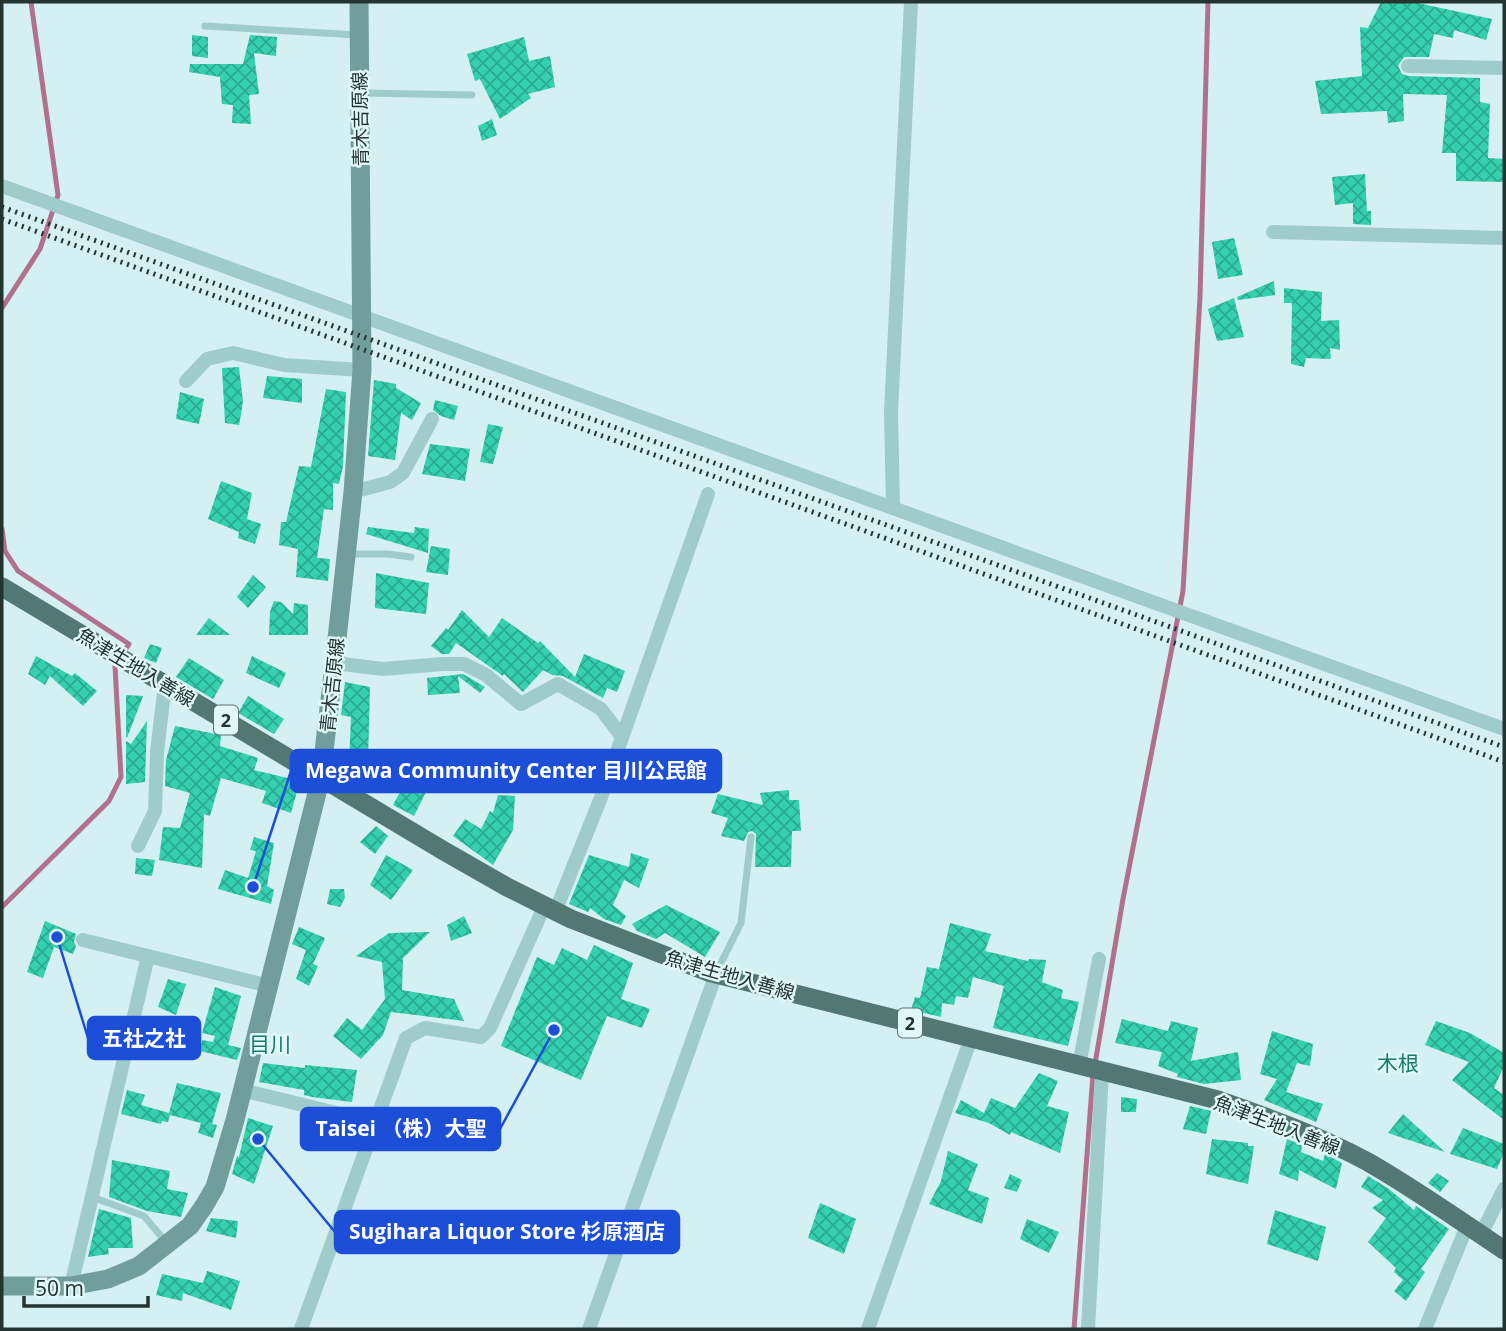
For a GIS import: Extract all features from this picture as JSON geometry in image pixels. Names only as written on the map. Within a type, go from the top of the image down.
[{"type":"main road","name":"青木吉原線","points":[[2,1286],[71,1286],[108,1279],[139,1266],[168,1245],[190,1226],[215,1187],[242,1090],[321,777],[353,492],[362,370],[363,315],[359,2]]},
{"type":"main road","name":"魚津生地入善線","points":[[2,587],[444,851],[549,909],[602,933],[716,974],[1218,1100],[1306,1132],[1384,1172],[1504,1250]]},
{"type":"street","points":[[893,506],[891,412],[911,2]]},
{"type":"street","points":[[1408,66],[1504,68]]},
{"type":"street","points":[[2,186],[1504,729]]},
{"type":"street","points":[[1273,232],[1504,238]]},
{"type":"street","points":[[186,381],[206,359],[233,353],[284,365],[362,370]]},
{"type":"street","points":[[353,492],[390,482],[403,473],[432,419]]},
{"type":"street","points":[[301,1329],[406,1038],[425,1028],[481,1037],[490,1028],[549,909],[622,737],[708,494]]},
{"type":"street","points":[[334,663],[383,668],[464,664],[486,676],[521,704],[558,684],[601,709],[622,737]]},
{"type":"street","points":[[138,846],[155,811],[157,752],[165,684]]},
{"type":"street","points":[[83,940],[269,986]]},
{"type":"street","points":[[71,1286],[148,956]]},
{"type":"street","points":[[1079,1066],[1099,959]]},
{"type":"street","points":[[589,1329],[716,974]]},
{"type":"street","points":[[868,1329],[971,1038]]},
{"type":"street","points":[[1088,1329],[1102,1072]]},
{"type":"street","points":[[242,1090],[377,1123]]},
{"type":"street","points":[[1425,1329],[1474,1230],[1504,1189]]},
{"type":"lane","points":[[205,26],[359,35]]},
{"type":"lane","points":[[360,93],[472,95]]},
{"type":"lane","points":[[346,554],[411,557]]},
{"type":"lane","points":[[716,974],[741,923],[751,837]]},
{"type":"lane","points":[[92,1197],[144,1216],[168,1245]]},
{"type":"building","points":[[1381,2],[1413,2],[1492,19],[1486,40],[1454,30],[1453,38],[1434,34],[1429,57],[1404,57],[1398,66],[1402,74],[1408,76],[1480,78],[1480,102],[1490,104],[1488,158],[1504,159],[1503,182],[1456,181],[1456,153],[1442,153],[1447,95],[1403,94],[1404,121],[1388,123],[1387,111],[1321,114],[1315,81],[1362,76],[1360,27],[1368,28]]},
{"type":"building","points":[[192,35],[208,37],[208,58],[192,56]]},
{"type":"building","points":[[250,35],[277,37],[276,56],[254,53],[259,94],[249,95],[251,124],[232,123],[233,105],[222,104],[220,77],[189,72],[190,64],[243,64]]},
{"type":"building","points":[[524,37],[529,61],[550,56],[555,87],[528,94],[531,98],[500,119],[480,79],[475,81],[467,54]]},
{"type":"building","points":[[492,119],[497,135],[482,141],[478,126]]},
{"type":"building","points":[[1365,174],[1367,211],[1371,211],[1371,225],[1353,224],[1353,203],[1335,205],[1332,177]]},
{"type":"building","points":[[1234,238],[1243,275],[1218,279],[1212,242]]},
{"type":"building","points":[[1274,281],[1275,295],[1238,300],[1237,297]]},
{"type":"building","points":[[1284,288],[1322,292],[1321,321],[1339,320],[1340,350],[1330,348],[1331,359],[1306,358],[1304,367],[1291,364],[1292,303],[1284,303]]},
{"type":"building","points":[[1234,298],[1244,337],[1217,341],[1208,309]]},
{"type":"building","points":[[239,367],[243,402],[239,425],[225,423],[222,368]]},
{"type":"building","points":[[267,376],[302,379],[302,403],[263,398]]},
{"type":"building","points":[[374,380],[396,384],[396,388],[421,403],[412,420],[401,413],[395,460],[368,456]]},
{"type":"building","points":[[326,389],[346,392],[343,466],[339,484],[333,483],[333,510],[324,509],[317,558],[330,559],[328,581],[296,577],[298,549],[279,545],[281,522],[286,522],[299,466],[311,467]]},
{"type":"building","points":[[180,392],[204,399],[199,424],[176,419]]},
{"type":"building","points":[[435,400],[458,406],[454,420],[433,410]]},
{"type":"building","points":[[488,424],[503,427],[493,464],[480,462]]},
{"type":"building","points":[[430,444],[470,449],[465,481],[422,474]]},
{"type":"building","points":[[221,481],[252,493],[247,519],[261,524],[255,544],[238,538],[239,532],[208,519]]},
{"type":"building","points":[[368,527],[414,533],[415,527],[429,529],[428,553],[366,534]]},
{"type":"building","points":[[431,546],[450,549],[448,575],[426,572]]},
{"type":"building","points":[[376,573],[429,583],[426,614],[375,608]]},
{"type":"building","points":[[253,575],[266,587],[248,608],[237,597]]},
{"type":"building","points":[[274,601],[281,602],[293,614],[294,603],[308,605],[308,635],[269,635],[270,612]]},
{"type":"building","points":[[462,610],[489,637],[502,618],[538,643],[540,641],[575,677],[584,654],[625,671],[617,692],[607,688],[603,698],[563,676],[552,675],[543,670],[523,692],[504,674],[503,676],[456,643],[449,654],[442,654],[431,646],[446,628],[448,630]]},
{"type":"building","points":[[209,618],[230,635],[196,635]]},
{"type":"building","points":[[150,644],[162,648],[156,663],[144,658]]},
{"type":"building","points":[[36,656],[72,676],[75,673],[97,691],[83,706],[50,676],[45,685],[28,674]]},
{"type":"building","points":[[252,656],[286,673],[279,688],[246,673]]},
{"type":"building","points":[[189,658],[224,680],[213,699],[176,677]]},
{"type":"building","points":[[463,674],[485,687],[480,693],[458,676],[460,693],[428,695],[427,678]]},
{"type":"building","points":[[345,682],[370,687],[368,762],[349,761],[351,717],[341,715]]},
{"type":"building","points":[[126,695],[143,696],[127,738],[126,737]]},
{"type":"building","points":[[248,696],[284,719],[274,734],[238,713]]},
{"type":"building","points":[[147,721],[145,782],[126,784],[126,741],[131,744]]},
{"type":"building","points":[[175,726],[221,735],[220,746],[258,758],[254,770],[300,781],[291,813],[262,803],[266,791],[221,778],[210,816],[204,814],[202,868],[159,860],[163,827],[180,828],[190,793],[165,786],[166,760]]},
{"type":"building","points":[[407,779],[428,788],[414,816],[393,805]]},
{"type":"building","points":[[789,790],[789,800],[799,800],[801,831],[792,831],[791,867],[755,867],[756,834],[748,832],[744,841],[721,836],[728,818],[711,813],[718,794],[763,805],[760,793]]},
{"type":"building","points":[[498,795],[515,796],[513,830],[493,865],[453,836],[465,819],[481,829],[490,811],[493,813]]},
{"type":"building","points":[[376,826],[388,836],[375,854],[360,842]]},
{"type":"building","points":[[254,837],[274,843],[267,886],[274,890],[271,904],[218,889],[225,870],[248,878],[256,851],[250,850]]},
{"type":"building","points":[[631,853],[649,859],[639,888],[624,880],[613,905],[626,916],[621,925],[604,919],[590,908],[588,912],[569,904],[589,855],[629,867]]},
{"type":"building","points":[[386,855],[413,870],[391,900],[370,885]]},
{"type":"building","points":[[136,858],[155,860],[152,876],[135,874]]},
{"type":"building","points":[[330,889],[344,889],[345,898],[340,907],[327,904]]},
{"type":"building","points":[[666,905],[720,932],[705,957],[665,933],[656,939],[637,931],[632,924]]},
{"type":"building","points":[[464,916],[472,933],[451,941],[447,925]]},
{"type":"building","points":[[45,921],[76,934],[76,946],[73,954],[54,947],[43,978],[27,972]]},
{"type":"building","points":[[950,923],[991,934],[985,951],[1028,961],[1046,960],[1042,982],[1063,990],[1061,998],[1079,1002],[1068,1046],[993,1028],[1004,986],[973,977],[968,998],[956,996],[954,1005],[942,1003],[941,1017],[911,1010],[915,997],[920,998],[927,967],[939,969]]},
{"type":"building","points":[[299,927],[325,938],[313,964],[318,966],[309,986],[296,979],[306,950],[292,944]]},
{"type":"building","points":[[430,932],[403,958],[402,990],[454,999],[464,1021],[391,1012],[383,1035],[361,1059],[333,1036],[347,1018],[362,1030],[385,999],[382,962],[356,956],[389,933]]},
{"type":"building","points":[[594,945],[633,963],[621,999],[650,1009],[642,1028],[607,1016],[581,1080],[501,1046],[537,957],[554,965],[562,948],[587,960]]},
{"type":"building","points":[[168,979],[186,984],[176,1015],[158,1007]]},
{"type":"building","points":[[215,987],[241,996],[228,1045],[241,1048],[237,1060],[200,1051],[202,1040],[213,1042],[215,1036],[202,1033]]},
{"type":"building","points":[[1122,1019],[1168,1031],[1171,1021],[1198,1028],[1191,1061],[1238,1052],[1241,1080],[1204,1084],[1177,1077],[1178,1074],[1158,1066],[1162,1052],[1115,1043]]},
{"type":"building","points":[[1436,1021],[1470,1033],[1504,1053],[1504,1066],[1494,1088],[1504,1095],[1504,1120],[1452,1080],[1469,1062],[1425,1045]]},
{"type":"building","points":[[1272,1031],[1313,1044],[1310,1066],[1297,1063],[1286,1092],[1323,1104],[1316,1122],[1264,1100],[1277,1079],[1260,1074]]},
{"type":"building","points":[[263,1063],[357,1070],[352,1102],[312,1097],[304,1095],[304,1090],[259,1082]]},
{"type":"building","points":[[1039,1073],[1058,1081],[1047,1106],[1069,1112],[1060,1153],[1011,1132],[1010,1135],[989,1123],[955,1113],[961,1100],[984,1113],[991,1098],[1015,1108]]},
{"type":"building","points":[[177,1083],[221,1093],[212,1124],[217,1125],[213,1138],[198,1133],[201,1123],[170,1115],[168,1122],[162,1121],[161,1124],[121,1114],[127,1090],[145,1095],[141,1105],[169,1113]]},
{"type":"building","points":[[1121,1097],[1137,1099],[1136,1112],[1121,1112]]},
{"type":"building","points":[[1190,1106],[1211,1111],[1206,1134],[1183,1129]]},
{"type":"building","points":[[1403,1114],[1445,1152],[1388,1133]]},
{"type":"building","points":[[248,1118],[273,1126],[254,1184],[232,1174]]},
{"type":"building","points":[[1463,1128],[1504,1144],[1504,1152],[1497,1169],[1450,1154]]},
{"type":"building","points":[[1212,1139],[1254,1146],[1248,1184],[1206,1174]]},
{"type":"building","points":[[1287,1139],[1302,1145],[1301,1152],[1323,1161],[1325,1154],[1342,1163],[1336,1189],[1299,1170],[1298,1181],[1279,1174]]},
{"type":"building","points":[[948,1151],[978,1164],[968,1190],[989,1198],[982,1224],[929,1204],[941,1181]]},
{"type":"building","points":[[112,1160],[170,1171],[167,1189],[188,1193],[181,1217],[147,1211],[109,1197]]},
{"type":"building","points":[[1437,1173],[1449,1181],[1440,1192],[1428,1183]]},
{"type":"building","points":[[1010,1174],[1022,1180],[1017,1192],[1004,1188]]},
{"type":"building","points":[[1368,1176],[1414,1210],[1416,1206],[1449,1229],[1421,1269],[1425,1272],[1406,1301],[1394,1291],[1403,1280],[1394,1272],[1396,1268],[1368,1242],[1386,1218],[1372,1208],[1383,1200],[1361,1187]]},
{"type":"building","points":[[820,1203],[856,1219],[844,1254],[808,1238]]},
{"type":"building","points":[[99,1209],[131,1218],[133,1248],[108,1248],[109,1254],[88,1257]]},
{"type":"building","points":[[1275,1210],[1326,1227],[1318,1261],[1267,1244]]},
{"type":"building","points":[[211,1218],[238,1221],[236,1238],[206,1231]]},
{"type":"building","points":[[1027,1219],[1059,1232],[1049,1253],[1020,1239]]},
{"type":"building","points":[[207,1271],[240,1281],[231,1310],[183,1293],[182,1301],[156,1295],[162,1274],[203,1283]]},
{"type":"waterway","points":[[2,308],[40,249],[58,195],[31,2]]},
{"type":"waterway","points":[[1095,1064],[1123,899],[1183,591],[1200,297],[1208,2]]},
{"type":"waterway","points":[[2,529],[5,551],[18,571],[129,644],[115,666],[121,777],[109,801],[2,907]]},
{"type":"waterway","points":[[1074,1329],[1093,1074]]},
{"type":"railway","points":[[2,207],[1504,747]]},
{"type":"railway","points":[[2,219],[1504,762]]},
{"type":"place","name":"Megawa Community Center 目川公民館","points":[[253,887]]},
{"type":"place","name":"五社之社","points":[[57,937]]},
{"type":"place","name":"Taisei （株）大聖","points":[[554,1030]]},
{"type":"place","name":"Sugihara Liquor Store 杉原酒店","points":[[258,1139]]},
{"type":"district","name":"目川","points":[[270,1044]]},
{"type":"district","name":"木根","points":[[1398,1063]]}]
